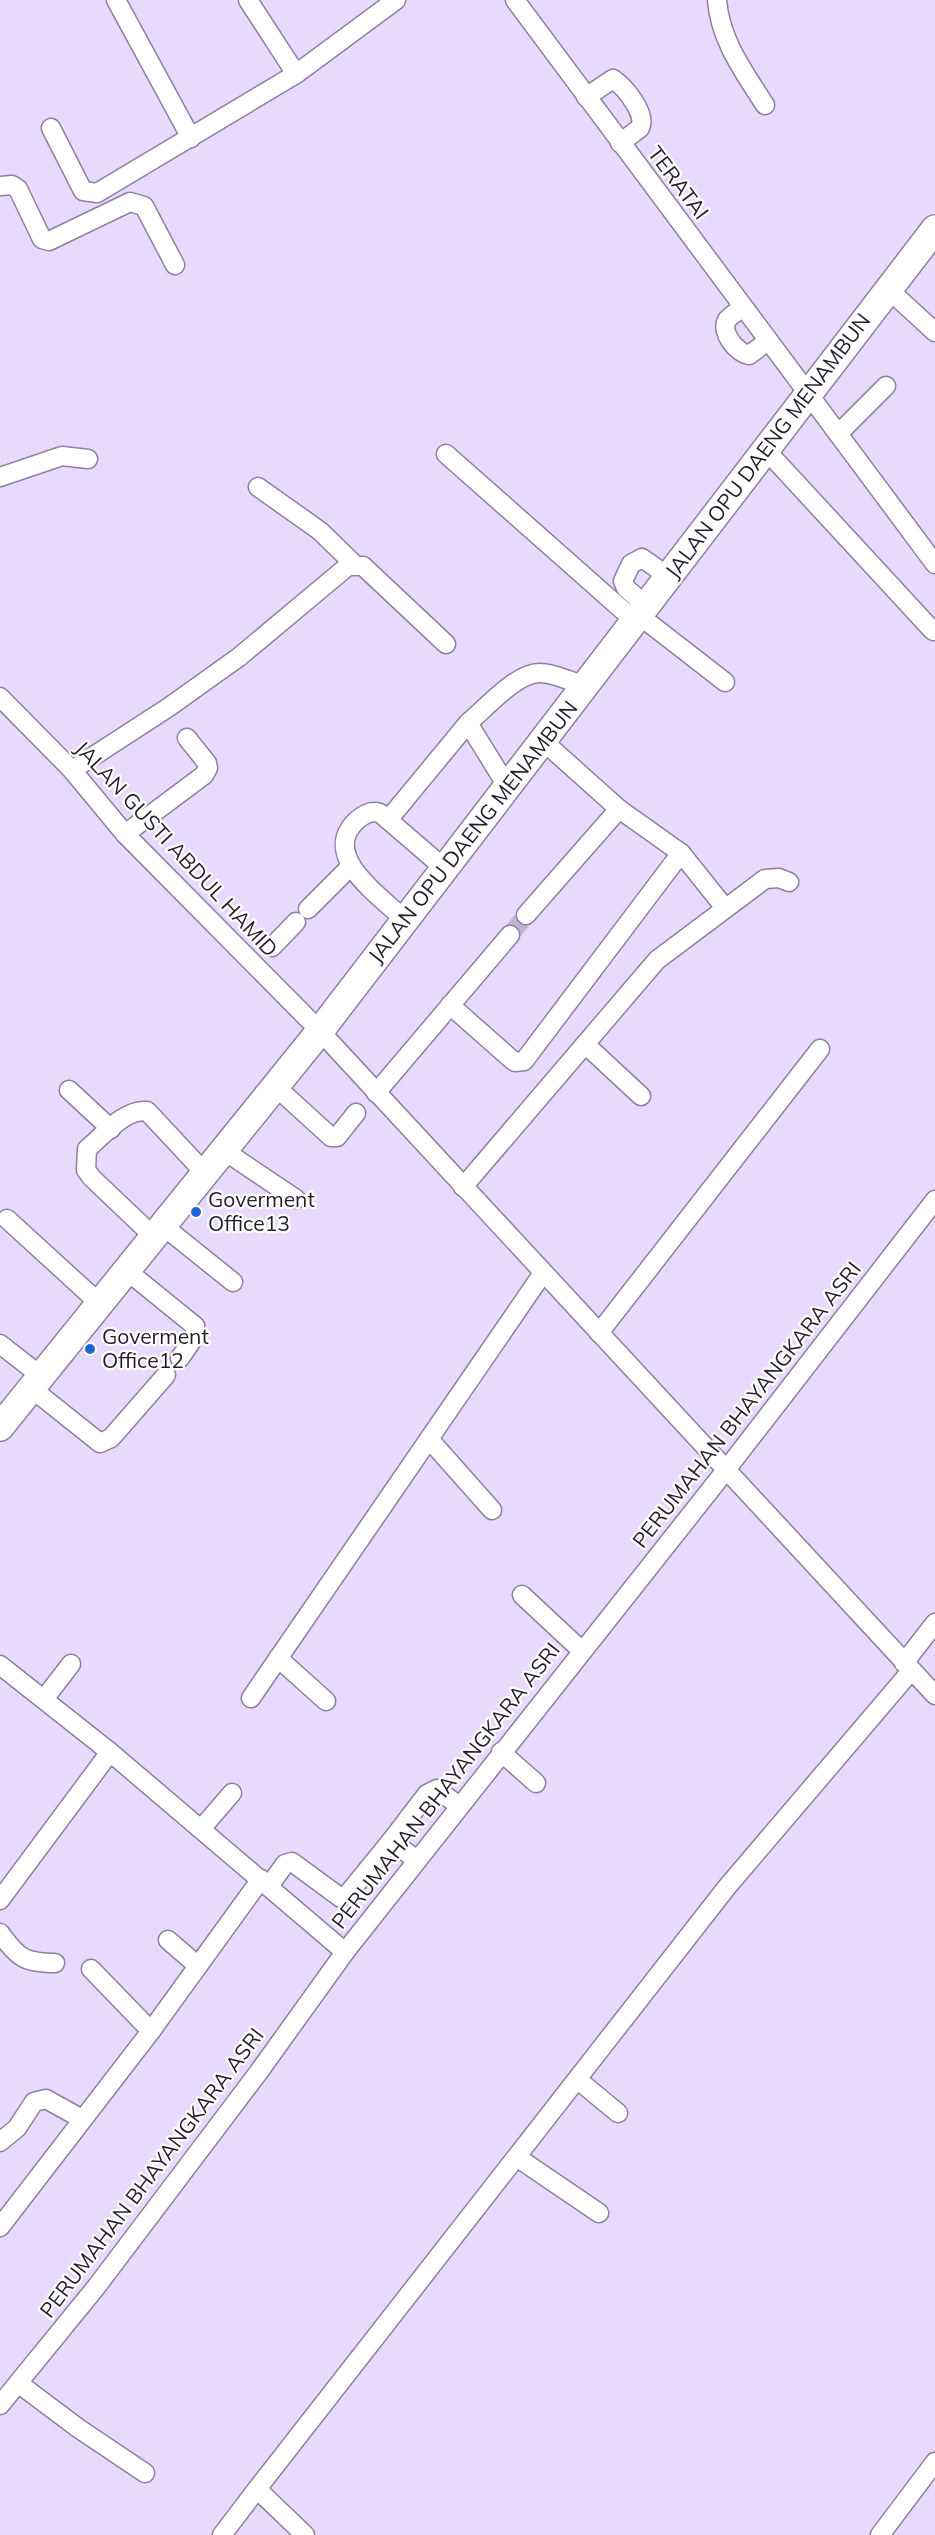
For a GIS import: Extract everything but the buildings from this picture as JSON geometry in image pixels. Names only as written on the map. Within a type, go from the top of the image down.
[{"type":"highway","name":"JALAN OPU DAENG MENAMBUN","points":[[0,1427],[320,1031],[935,229]]},
{"type":"street","points":[[116,0],[191,138]]},
{"type":"street","points":[[248,0],[296,74]]},
{"type":"street","points":[[51,128],[83,191],[89,194],[108,189],[296,74],[396,0]]},
{"type":"street","name":"TERATAI","points":[[514,0],[935,564]]},
{"type":"street","points":[[717,0],[723,32],[732,52],[765,105]]},
{"type":"street","points":[[586,97],[613,79],[639,111],[642,117],[640,128],[620,143]]},
{"type":"street","points":[[0,186],[12,185],[18,189],[32,222],[45,241],[53,240],[130,202],[137,203],[144,207],[175,265]]},
{"type":"street","points":[[888,289],[935,332]]},
{"type":"street","points":[[743,307],[727,320],[728,335],[734,346],[741,354],[748,355],[768,341]]},
{"type":"street","points":[[838,434],[886,386]]},
{"type":"street","points":[[765,449],[933,630]]},
{"type":"street","points":[[446,454],[724,682]]},
{"type":"street","points":[[0,477],[62,456],[87,459]]},
{"type":"street","points":[[258,487],[320,531],[354,564],[363,566],[446,644]]},
{"type":"street","points":[[641,615],[623,581],[632,564],[642,558],[669,578]]},
{"type":"street","points":[[72,770],[169,707],[230,663],[287,619],[342,569],[354,564]]},
{"type":"street","points":[[388,820],[468,723],[518,680],[531,674],[541,673],[585,686]]},
{"type":"street","name":"JALAN GUSTI ABDUL HAMID","points":[[0,697],[72,770],[125,834],[320,1031],[935,1695]]},
{"type":"street","points":[[468,723],[507,786]]},
{"type":"street","points":[[125,834],[204,775],[208,768],[207,763],[187,738]]},
{"type":"street","points":[[543,741],[619,809],[681,853],[725,908]]},
{"type":"street","points":[[526,915],[619,809]]},
{"type":"street","points":[[404,919],[351,866],[345,850],[345,838],[352,826],[360,817],[373,811],[388,820],[444,868]]},
{"type":"street","points":[[450,1005],[511,1059],[519,1063],[524,1062],[681,853]]},
{"type":"street","points":[[272,947],[351,866]]},
{"type":"street","points":[[463,1187],[657,960],[765,879],[779,878],[789,882]]},
{"type":"street","points":[[376,1093],[510,935]]},
{"type":"street","points":[[585,1044],[641,1096]]},
{"type":"street","points":[[599,1334],[820,1049]]},
{"type":"street","points":[[274,1086],[331,1137],[337,1137],[356,1113]]},
{"type":"street","points":[[69,1089],[111,1129]]},
{"type":"street","points":[[204,1172],[147,1111],[138,1110],[128,1114],[87,1149],[86,1170],[158,1230],[233,1282]]},
{"type":"street","points":[[223,1150],[296,1199]]},
{"type":"street","name":"PERUMAHAN BHAYANGKARA ASRI","points":[[2,2400],[139,2230],[258,2073],[345,1952],[726,1470],[935,1200]]},
{"type":"street","points":[[7,1219],[99,1303]]},
{"type":"street","points":[[126,1270],[195,1326],[195,1336],[180,1358]]},
{"type":"street","points":[[250,1698],[543,1274]]},
{"type":"street","points":[[0,1344],[100,1443],[111,1438],[166,1375]]},
{"type":"street","points":[[429,1440],[492,1510]]},
{"type":"street","points":[[522,1595],[582,1651]]},
{"type":"street","points":[[222,2535],[727,1887],[908,1667],[935,1623]]},
{"type":"street","points":[[278,1658],[326,1701]]},
{"type":"street","points":[[44,1699],[71,1664]]},
{"type":"street","points":[[0,1665],[110,1752],[345,1952]]},
{"type":"street","points":[[0,1900],[110,1752]]},
{"type":"street","points":[[501,1752],[536,1783]]},
{"type":"street","points":[[0,2227],[151,2031],[198,1966],[265,1882],[285,1864],[292,1862],[341,1898],[347,1895],[432,1790],[443,1792],[459,1806]]},
{"type":"street","points":[[201,1829],[232,1793]]},
{"type":"street","points":[[391,1840],[417,1860]]},
{"type":"street","points":[[0,1933],[21,1958],[31,1963],[55,1963]]},
{"type":"street","points":[[168,1940],[198,1966]]},
{"type":"street","points":[[91,1969],[151,2031]]},
{"type":"street","points":[[578,2080],[618,2114]]},
{"type":"street","points":[[0,2142],[17,2128],[34,2102],[46,2099],[82,2119]]},
{"type":"street","points":[[518,2158],[600,2213]]},
{"type":"street","points":[[18,2383],[78,2428],[145,2473]]},
{"type":"street","points":[[880,2535],[935,2462]]},
{"type":"street","points":[[257,2489],[305,2535]]},
{"type":"tunnel","points":[[510,935],[526,915]]},
{"type":"place","name":"Goverment Office13","points":[[196,1212]]},
{"type":"place","name":"Goverment Office12","points":[[90,1349]]}]
